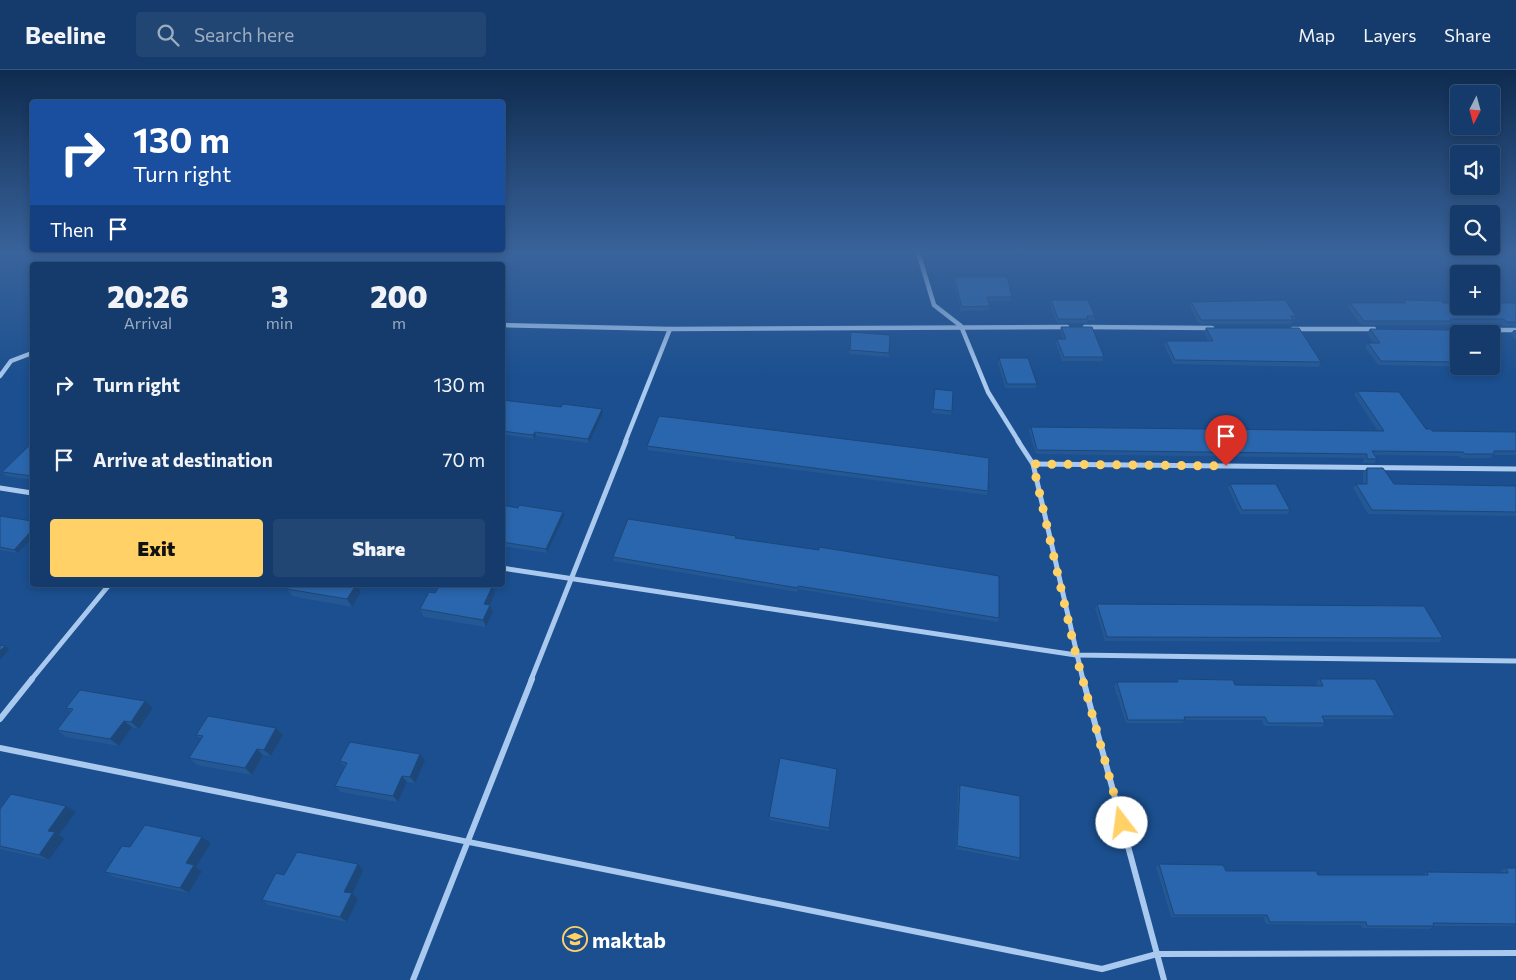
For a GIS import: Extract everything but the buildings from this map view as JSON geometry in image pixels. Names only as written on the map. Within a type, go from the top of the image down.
[{"type":"street","points":[[931,294],[934,305],[961,326],[988,392],[1033,464],[1076,655],[1164,980]]},
{"type":"street","points":[[505,325],[670,329],[961,326],[1070,327]]},
{"type":"street","points":[[1080,327],[1219,328]]},
{"type":"street","points":[[1288,328],[1377,329]]},
{"type":"street","points":[[413,980],[670,329]]},
{"type":"street","points":[[1447,330],[1516,330]]},
{"type":"street","points":[[0,376],[11,361],[30,354]]},
{"type":"street","points":[[1033,464],[1516,469]]},
{"type":"street","points":[[0,488],[30,493]]},
{"type":"street","points":[[505,569],[1076,655],[1516,661]]},
{"type":"street","points":[[0,719],[107,587]]},
{"type":"street","points":[[0,748],[1102,969],[1157,954],[1516,953]]},
{"type":"place","name":"maktab","points":[[575,939]]},
{"type":"route","points":[[1122,823],[1076,655],[1033,464],[1226,466]]}]
